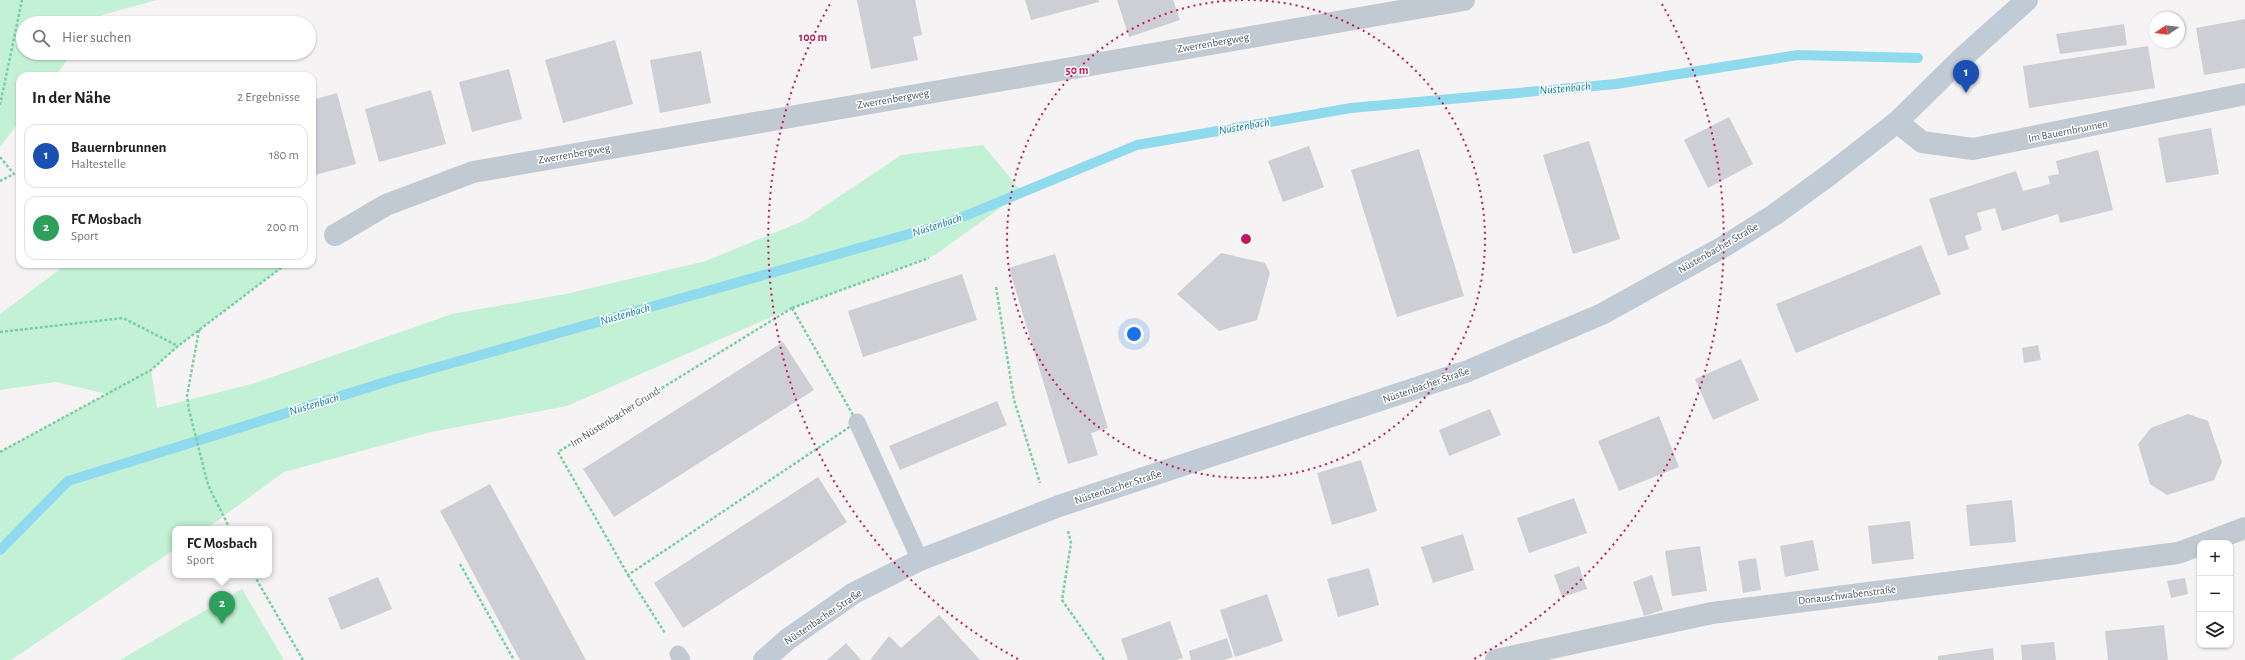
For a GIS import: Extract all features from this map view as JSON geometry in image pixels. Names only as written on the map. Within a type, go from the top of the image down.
[{"type":"main road","name":"Nüstenbacher Straße","points":[[764,660],[788,639],[854,593],[920,560],[1048,511],[1468,371],[1602,314],[1723,246],[1774,215],[1829,175],[1897,122],[1961,59],[2027,0]]},
{"type":"street","name":"Zwerrenbergweg","points":[[335,235],[386,205],[473,172],[1464,0]]},
{"type":"street","name":"Im Bauernbrunnen","points":[[1897,122],[1922,142],[1973,149],[2245,94]]},
{"type":"street","points":[[2213,540],[2245,528]]},
{"type":"street","name":"Donauschwabenstraße","points":[[1496,660],[1712,613],[2178,553],[2197,546]]},
{"type":"lane","points":[[857,422],[920,560]]},
{"type":"path","points":[[19,16],[22,0]]},
{"type":"path","points":[[0,105],[16,29]]},
{"type":"path","points":[[0,157],[14,174],[0,181]]},
{"type":"path","name":"Im Nüstenbacher Grund","points":[[680,657],[628,575],[558,452],[792,308],[929,258]]},
{"type":"path","points":[[0,452],[151,370],[178,346],[281,268]]},
{"type":"path","points":[[996,287],[1014,400],[1048,511]]},
{"type":"path","points":[[628,575],[857,422],[792,308]]},
{"type":"path","points":[[0,332],[123,318],[178,346]]},
{"type":"path","points":[[200,330],[187,396],[189,410],[208,486],[228,526]]},
{"type":"path","points":[[1071,543],[1062,600],[1104,660]]},
{"type":"path","points":[[460,564],[514,660]]},
{"type":"path","points":[[256,578],[303,660]]},
{"type":"green space","points":[[0,0],[157,0],[101,16],[16,16],[16,60],[68,60],[58,72],[16,72],[16,126],[0,147]]},
{"type":"green space","points":[[983,145],[1022,192],[935,255],[792,308],[567,406],[431,432],[284,472],[210,526],[172,526],[172,551],[11,660],[0,660],[0,452],[107,394],[56,382],[0,390],[0,314],[62,268],[281,268],[178,346],[151,370],[157,408],[255,383],[452,314],[566,294],[706,261],[803,221],[901,155]]},
{"type":"green space","points":[[242,589],[284,660],[120,660]]},
{"type":"building","points":[[857,0],[915,0],[922,35],[913,37],[918,60],[871,69]]},
{"type":"building","points":[[1025,0],[1099,0],[1099,2],[1031,20]]},
{"type":"building","points":[[1117,0],[1173,0],[1180,20],[1129,37]]},
{"type":"building","points":[[2245,19],[2245,68],[2204,75],[2196,28]]},
{"type":"building","points":[[2124,24],[2127,45],[2060,54],[2056,34]]},
{"type":"building","points":[[615,40],[633,104],[563,123],[545,60]]},
{"type":"building","points":[[2148,46],[2155,88],[2029,108],[2023,66]]},
{"type":"building","points":[[701,51],[711,103],[660,113],[650,60]]},
{"type":"building","points":[[509,69],[522,119],[472,132],[459,82]]},
{"type":"building","points":[[431,90],[446,144],[379,162],[365,109]]},
{"type":"building","points":[[337,93],[356,164],[316,175],[316,99]]},
{"type":"building","points":[[1729,117],[1753,164],[1708,188],[1684,140]]},
{"type":"building","points":[[2211,128],[2219,174],[2166,183],[2158,138]]},
{"type":"building","points":[[1589,141],[1620,239],[1573,254],[1543,155]]},
{"type":"building","points":[[1309,146],[1324,187],[1283,202],[1268,161]]},
{"type":"building","points":[[1419,149],[1464,296],[1397,317],[1351,170]]},
{"type":"building","points":[[2098,150],[2113,210],[2060,223],[2058,214],[2002,231],[1995,208],[1977,213],[1982,230],[1965,236],[1969,249],[1948,256],[1929,199],[2016,171],[2023,191],[2050,184],[2048,176],[2059,174],[2056,161]]},
{"type":"building","points":[[1921,245],[1941,294],[1796,353],[1776,304]]},
{"type":"building","points":[[1221,253],[1265,263],[1270,273],[1257,320],[1219,331],[1177,294]]},
{"type":"building","points":[[1055,254],[1108,428],[1091,433],[1098,455],[1068,464],[1009,268]]},
{"type":"building","points":[[962,274],[977,320],[863,357],[848,311]]},
{"type":"building","points":[[783,342],[814,390],[614,517],[583,469]]},
{"type":"building","points":[[2038,345],[2041,360],[2024,363],[2022,348]]},
{"type":"building","points":[[1741,359],[1759,400],[1713,420],[1695,379]]},
{"type":"building","points":[[997,401],[1007,425],[900,470],[889,446]]},
{"type":"building","points":[[1490,409],[1501,435],[1449,456],[1439,430]]},
{"type":"building","points":[[2188,414],[2208,421],[2222,462],[2214,480],[2167,495],[2150,484],[2138,444],[2151,428]]},
{"type":"building","points":[[1659,416],[1679,467],[1619,491],[1598,441]]},
{"type":"building","points":[[1361,460],[1377,511],[1332,525],[1317,473]]},
{"type":"building","points":[[818,477],[847,522],[683,628],[654,583]]},
{"type":"building","points":[[490,484],[586,660],[520,660],[440,511]]},
{"type":"building","points":[[1574,498],[1587,533],[1529,553],[1517,518]]},
{"type":"building","points":[[2012,500],[2016,542],[1970,546],[1966,505]]},
{"type":"building","points":[[1910,521],[1914,559],[1872,564],[1868,526]]},
{"type":"building","points":[[1463,534],[1474,570],[1433,583],[1421,547]]},
{"type":"building","points":[[1813,540],[1819,570],[1785,577],[1780,546]]},
{"type":"building","points":[[1700,546],[1707,591],[1672,596],[1665,551]]},
{"type":"building","points":[[1756,558],[1761,590],[1743,593],[1738,561]]},
{"type":"building","points":[[1579,566],[1587,589],[1562,597],[1554,575]]},
{"type":"building","points":[[1369,568],[1379,605],[1338,617],[1327,579]]},
{"type":"building","points":[[1652,575],[1663,610],[1644,616],[1633,582]]},
{"type":"building","points":[[378,577],[392,609],[341,630],[328,598]]},
{"type":"building","points":[[2185,578],[2188,594],[2171,598],[2167,581]]},
{"type":"building","points":[[1267,594],[1283,641],[1235,657],[1220,610]]},
{"type":"building","points":[[939,615],[980,660],[870,660],[889,636],[901,648]]},
{"type":"building","points":[[1170,621],[1183,658],[1177,660],[1128,660],[1121,639]]},
{"type":"building","points":[[2164,625],[2168,660],[2108,660],[2105,631]]},
{"type":"building","points":[[1227,638],[1233,657],[1224,660],[1191,660],[1189,651]]},
{"type":"building","points":[[2054,642],[2056,660],[2022,660],[2021,645]]},
{"type":"building","points":[[846,643],[861,660],[827,660]]},
{"type":"building","points":[[1993,648],[1994,660],[1938,660],[1938,656]]},
{"type":"waterway","name":"Nüstenbach","points":[[0,550],[68,481],[392,380],[948,223],[1137,145],[1351,108],[1616,84],[1798,55],[1918,58]]},
{"type":"place","name":"Bauernbrunnen","points":[[1966,93]]},
{"type":"place","name":"FC Mosbach","points":[[222,624]]}]
